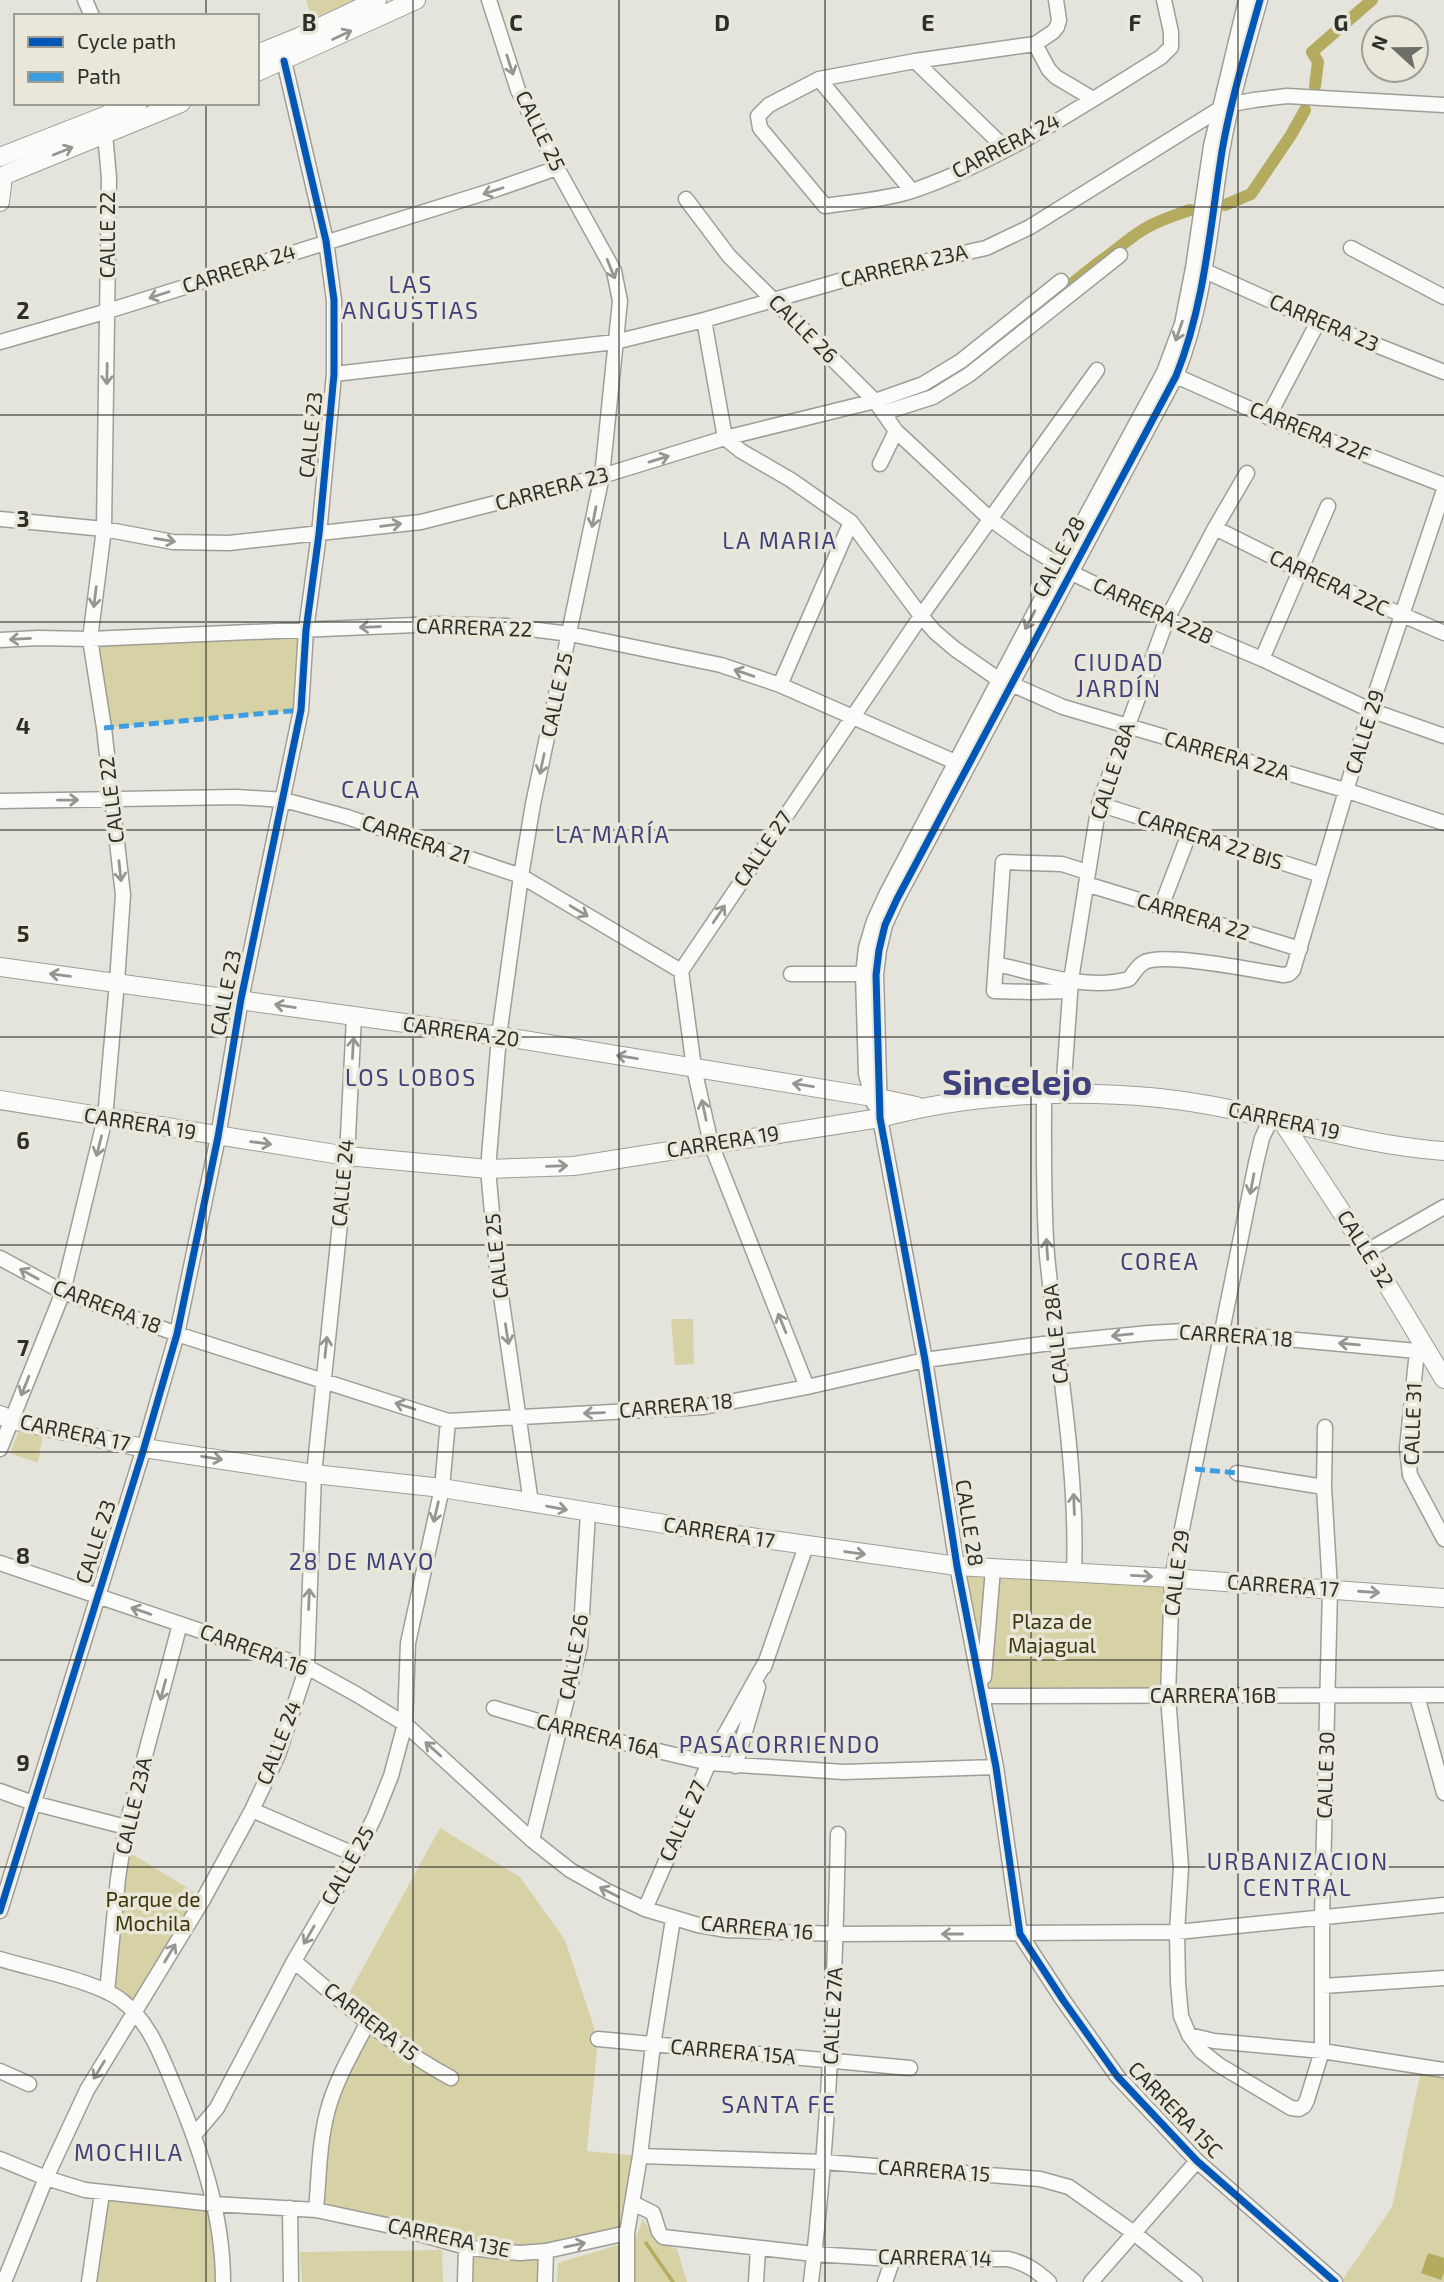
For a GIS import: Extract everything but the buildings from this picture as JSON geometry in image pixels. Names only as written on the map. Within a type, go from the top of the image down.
[{"type":"main road","points":[[259,53],[377,0]]},
{"type":"main road","points":[[259,71],[416,0]]},
{"type":"main road","points":[[0,157],[131,105]]},
{"type":"main road","points":[[0,202],[1,177],[176,105]]},
{"type":"main road","name":"CARRERA 20","points":[[0,967],[499,1036],[875,1097],[920,1107]]},
{"type":"main road","name":"CARRERA 19","points":[[0,1100],[347,1156],[488,1169],[574,1166],[880,1118],[920,1107],[1063,1094],[1146,1097],[1193,1103],[1443,1155]]},
{"type":"main road","name":"CALLE 32","points":[[1276,1120],[1367,1251],[1421,1349],[1444,1379]]},
{"type":"main road","name":"CARRERA 17","points":[[6,1418],[144,1448],[314,1474],[442,1488],[588,1513],[957,1566],[1172,1578],[1444,1598]]},
{"type":"street","name":"CALLE 25","points":[[489,0],[518,90],[614,271],[620,301],[602,476],[533,804],[521,876],[499,1036],[488,1169],[497,1268],[531,1503]]},
{"type":"street","points":[[912,191],[819,79],[915,61],[1035,44],[1057,27],[1059,20],[1056,0]]},
{"type":"street","name":"CARRERA 24","points":[[819,79],[769,105],[758,116],[760,128],[825,206],[912,191],[986,161],[1161,57],[1171,47],[1164,0]]},
{"type":"street","name":"CALLE 28","points":[[1020,1934],[996,1767],[957,1566],[925,1360],[880,1118],[866,1074],[863,974],[866,948],[874,921],[887,893],[961,765],[1164,372],[1182,324],[1194,268],[1205,186],[1225,107],[1246,0]]},
{"type":"street","name":"CALLE 28","points":[[1064,569],[1176,376],[1194,327],[1205,271],[1225,107],[1260,0]]},
{"type":"street","points":[[1035,44],[1049,70],[1056,77],[1093,99]]},
{"type":"street","name":"CALLE 23","points":[[0,1911],[177,1334],[218,1137],[241,999],[301,710],[306,630],[319,534],[334,374],[334,300],[326,241],[284,61]]},
{"type":"street","points":[[915,61],[1006,149]]},
{"type":"street","name":"CARRERA 23A","points":[[334,374],[615,342],[704,320],[843,280],[986,248],[1030,227],[1225,107],[1287,96],[1444,105]]},
{"type":"street","name":"CALLE 22","points":[[0,1449],[6,1418],[63,1292],[105,1118],[117,982],[123,895],[113,800],[90,639],[104,529],[108,311],[108,178],[105,134]]},
{"type":"street","name":"CARRERA 24","points":[[0,342],[108,311],[557,168]]},
{"type":"street","name":"CALLE 26","points":[[686,199],[729,256],[879,407],[896,431]]},
{"type":"street","points":[[1352,248],[1444,297]]},
{"type":"street","points":[[879,407],[933,397],[971,374],[1120,255]]},
{"type":"street","name":"CARRERA 23","points":[[1205,271],[1318,322],[1444,372]]},
{"type":"street","name":"CARRERA 23","points":[[0,519],[104,529],[184,543],[229,543],[421,522],[602,476],[725,438],[879,407],[961,360],[1061,281]]},
{"type":"street","points":[[704,320],[725,438]]},
{"type":"street","points":[[1268,417],[1318,322]]},
{"type":"street","name":"CALLE 27","points":[[681,971],[921,616],[1097,370]]},
{"type":"street","name":"CARRERA 22F","points":[[1176,376],[1268,417],[1444,488]]},
{"type":"street","points":[[880,464],[896,431]]},
{"type":"street","name":"CARRERA 22B","points":[[896,431],[989,518],[1064,569],[1167,620],[1370,710],[1444,736]]},
{"type":"street","name":"CARRERA 22A","points":[[725,438],[741,452],[791,480],[850,522],[921,616],[955,649],[1005,682],[1063,707],[1348,791],[1444,823]]},
{"type":"street","name":"CALLE 28A","points":[[1063,1094],[1070,985],[1099,804],[1167,620],[1247,473]]},
{"type":"street","name":"CALLE 29","points":[[1070,985],[1120,982],[1129,979],[1144,963],[1157,958],[1289,974],[1293,970],[1370,710],[1444,488]]},
{"type":"street","points":[[1262,660],[1328,506]]},
{"type":"street","points":[[780,685],[850,522]]},
{"type":"street","name":"CARRERA 22C","points":[[1215,528],[1299,570],[1444,633]]},
{"type":"street","name":"CARRERA 22","points":[[0,640],[90,639],[438,624],[506,626],[570,634],[721,665],[780,685],[961,765]]},
{"type":"street","name":"CALLE 28","points":[[875,1097],[876,975],[885,925],[961,765]]},
{"type":"street","name":"CARRERA 21","points":[[0,801],[237,797],[284,800],[347,817],[521,876],[681,971]]},
{"type":"street","name":"CARRERA 22 BIS","points":[[1099,804],[1321,875]]},
{"type":"street","points":[[1161,907],[1189,834]]},
{"type":"street","name":"CARRERA 22","points":[[996,964],[1003,862],[1062,864],[1086,878],[1161,907],[1300,949]]},
{"type":"street","points":[[996,964],[1070,985],[996,992],[993,988],[996,964]]},
{"type":"street","points":[[681,971],[694,1068],[711,1144],[807,1387]]},
{"type":"street","points":[[791,974],[863,974]]},
{"type":"street","name":"CALLE 24","points":[[4,2282],[46,2178],[87,2090],[204,1898],[252,1810],[278,1755],[307,1667],[314,1474],[347,1156],[354,1017]]},
{"type":"street","name":"CALLE 28A","points":[[1044,1095],[1047,1254],[1074,1498],[1074,1573]]},
{"type":"street","name":"CALLE 29","points":[[1189,2035],[1181,2015],[1177,1932],[1181,1867],[1168,1696],[1172,1578],[1256,1163],[1276,1120]]},
{"type":"street","points":[[1367,1251],[1444,1207]]},
{"type":"street","name":"CARRERA 18","points":[[0,1258],[63,1292],[177,1334],[448,1421],[703,1407],[925,1360],[1058,1342],[1173,1331],[1421,1349]]},
{"type":"street","name":"CALLE 31","points":[[1421,1349],[1407,1448],[1410,1475],[1444,1539]]},
{"type":"street","name":"CALLE 25","points":[[195,2134],[217,2108],[294,1961],[356,1855],[391,1776],[405,1724],[408,1643],[442,1488],[448,1421]]},
{"type":"street","name":"CALLE 30","points":[[1189,2035],[1201,2051],[1219,2065],[1291,2108],[1299,2109],[1304,2106],[1322,2051],[1322,1917],[1330,1589],[1324,1487],[1325,1427]]},
{"type":"street","points":[[1237,1473],[1324,1487]]},
{"type":"street","name":"CALLE 26","points":[[532,1840],[580,1646],[588,1513]]},
{"type":"street","name":"CALLE 27","points":[[735,1766],[766,1661],[806,1546]]},
{"type":"street","name":"CARRERA 16","points":[[0,1563],[307,1667],[356,1693],[405,1724],[532,1840],[570,1870],[607,1891],[673,1919],[727,1930],[837,1934],[1177,1932],[1444,1905]]},
{"type":"street","name":"CALLE 28","points":[[983,1696],[993,1569]]},
{"type":"street","name":"CALLE 23A","points":[[107,1992],[118,1878],[126,1827],[180,1624]]},
{"type":"street","name":"CALLE 27","points":[[645,1909],[709,1763],[766,1661]]},
{"type":"street","name":"CARRERA 16B","points":[[983,1696],[1444,1695]]},
{"type":"street","points":[[1417,1696],[1437,1746],[1444,1793]]},
{"type":"street","name":"CARRERA 16A","points":[[494,1708],[561,1728],[709,1763],[844,1772],[996,1767]]},
{"type":"street","points":[[0,1791],[33,1803],[126,1827]]},
{"type":"street","points":[[252,1810],[356,1855]]},
{"type":"street","name":"CALLE 27A","points":[[811,2282],[832,2062],[838,1834]]},
{"type":"street","points":[[627,2282],[627,2233],[673,1919]]},
{"type":"street","name":"CARRERA 15C","points":[[1020,1934],[1117,2076],[1197,2161],[1335,2282]]},
{"type":"street","points":[[0,1959],[107,1992],[134,2012],[158,2049],[195,2134],[214,2204],[223,2282]]},
{"type":"street","name":"CARRERA 15","points":[[294,1961],[367,2024],[451,2078]]},
{"type":"street","points":[[1323,1986],[1444,1978]]},
{"type":"street","points":[[316,2210],[321,2146],[327,2113],[338,2081],[367,2024]]},
{"type":"street","points":[[1189,2035],[1214,2041],[1322,2051],[1444,2070]]},
{"type":"street","name":"CARRERA 15A","points":[[598,2039],[910,2068]]},
{"type":"street","points":[[0,2071],[29,2084]]},
{"type":"street","name":"CARRERA 15","points":[[640,2156],[824,2162],[1055,2182],[1069,2187],[1134,2233],[1195,2282]]},
{"type":"street","name":"CARRERA 13E","points":[[0,2159],[46,2178],[102,2193],[316,2210],[391,2226],[466,2247],[520,2253],[546,2251],[627,2233]]},
{"type":"street","points":[[1091,2282],[1197,2161]]},
{"type":"street","points":[[89,2282],[102,2193]]},
{"type":"street","name":"CARRERA 14","points":[[633,2203],[653,2213],[663,2236],[814,2254],[893,2259],[1007,2259],[1030,2267],[1049,2282]]},
{"type":"street","points":[[290,2208],[291,2282]]},
{"type":"street","points":[[465,2282],[466,2247]]},
{"type":"street","points":[[756,2282],[758,2249]]},
{"type":"street","points":[[545,2282],[546,2251]]},
{"type":"street","points":[[885,2282],[893,2259]]},
{"type":"green space","points":[[306,0],[377,0],[315,30]]},
{"type":"green space","points":[[306,630],[301,710],[104,728],[90,639]]},
{"type":"green space","points":[[671,1319],[693,1319],[694,1364],[675,1365]]},
{"type":"green space","points":[[20,1428],[43,1434],[38,1463],[10,1453]]},
{"type":"green space","name":"Plaza de Majagual","points":[[957,1566],[1172,1578],[1168,1696],[983,1696]]},
{"type":"green space","points":[[440,1828],[520,1877],[565,1940],[598,2039],[587,2151],[640,2156],[627,2233],[546,2256],[545,2282],[465,2282],[466,2246],[316,2210],[326,2113],[367,2024],[343,2004]]},
{"type":"green space","name":"Parque de Mochila","points":[[122,1848],[204,1898],[134,2012],[107,1992]]},
{"type":"green space","points":[[1422,2066],[1444,2070],[1444,2282],[1341,2282],[1392,2207]]},
{"type":"green space","points":[[102,2193],[214,2204],[222,2282],[89,2282]]},
{"type":"green space","points":[[643,2219],[654,2238],[677,2249],[687,2282],[557,2282],[558,2263],[635,2240]]},
{"type":"green space","points":[[442,2250],[443,2282],[302,2282],[300,2252]]},
{"type":"shaded area","points":[[1428,2253],[1444,2258],[1441,2280],[1421,2273]]},
{"type":"waterway","points":[[1315,86],[1318,62],[1312,52],[1372,0]]},
{"type":"waterway","points":[[1225,205],[1251,194],[1305,110]]},
{"type":"waterway","points":[[917,398],[989,350],[1136,234],[1190,210]]},
{"type":"waterway","points":[[646,2243],[673,2282]]},
{"type":"marked path","points":[[104,728],[301,710]]},
{"type":"marked path","points":[[1195,1469],[1237,1473]]},
{"type":"cycle path","points":[[1260,0],[1222,151],[1194,321],[1176,376],[885,925],[876,975],[880,1118],[925,1360],[957,1566],[996,1767],[1020,1934],[1117,2076],[1197,2161],[1335,2282]]},
{"type":"cycle path","points":[[0,1911],[177,1334],[218,1137],[241,999],[301,710],[306,630],[319,534],[334,374],[334,300],[326,241],[284,61]]},
{"type":"district","name":"LAS ANGUSTIAS","points":[[411,298]]},
{"type":"district","name":"LA MARIA","points":[[780,541]]},
{"type":"district","name":"CIUDAD JARDÍN","points":[[1119,676]]},
{"type":"district","name":"CAUCA","points":[[381,790]]},
{"type":"district","name":"LA MARÍA","points":[[613,835]]},
{"type":"district","name":"LOS LOBOS","points":[[411,1078]]},
{"type":"district","name":"Sincelejo","points":[[1017,1083]]},
{"type":"district","name":"COREA","points":[[1160,1262]]},
{"type":"district","name":"28 DE MAYO","points":[[362,1562]]},
{"type":"district","name":"PASACORRIENDO","points":[[780,1745]]},
{"type":"district","name":"URBANIZACION CENTRAL","points":[[1298,1875]]},
{"type":"district","name":"SANTA FE","points":[[779,2105]]},
{"type":"district","name":"MOCHILA","points":[[129,2153]]}]
